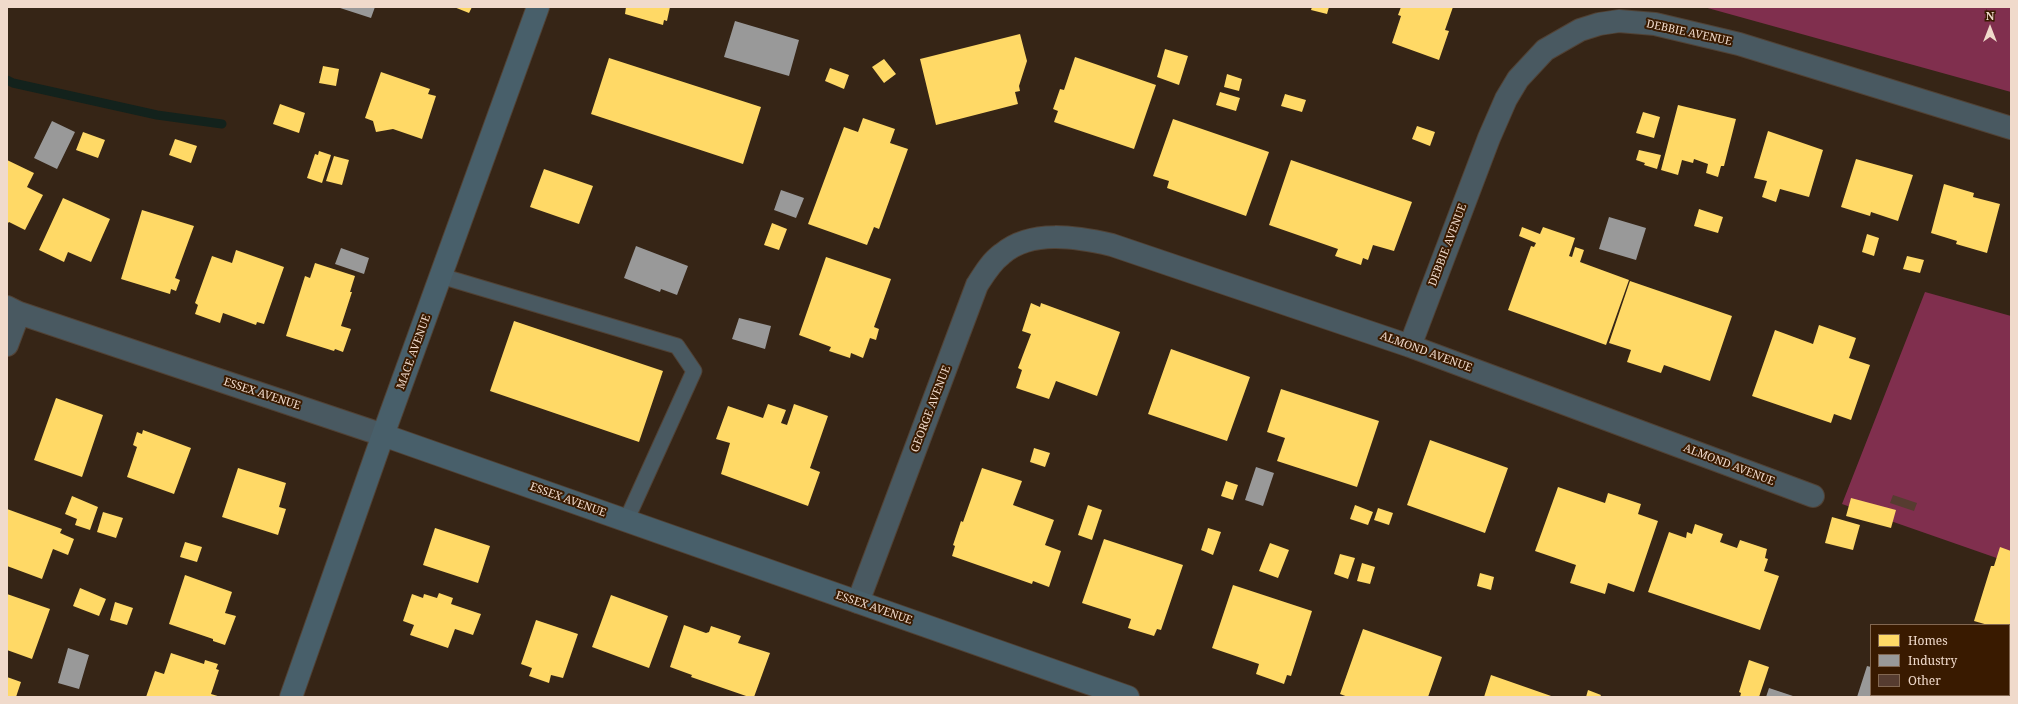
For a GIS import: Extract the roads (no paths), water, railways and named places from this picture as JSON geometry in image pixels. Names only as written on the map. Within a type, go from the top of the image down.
[{"type":"street","name":"MACE AVENUE","points":[[291,697],[383,434],[538,7]]},
{"type":"street","name":"DEBBIE AVENUE","points":[[1410,346],[1489,138],[1506,99],[1518,79],[1545,50],[1580,30],[1599,24],[1620,21],[1655,24],[1739,44],[2011,128]]},
{"type":"street","name":"ALMOND AVENUE","points":[[1032,238],[1069,238],[1112,245],[1410,346],[1813,496]]},
{"type":"street","name":"GEORGE AVENUE","points":[[858,602],[977,285],[993,262],[1002,253],[1032,238]]},
{"type":"street","name":"ESSEX AVENUE","points":[[13,310],[383,434],[1128,697]]},
{"type":"street","points":[[7,344],[13,310]]},
{"type":"lane","points":[[441,276],[677,346],[694,371],[626,521]]},
{"type":"waterway","points":[[7,80],[13,83],[157,115],[222,124]]}]
